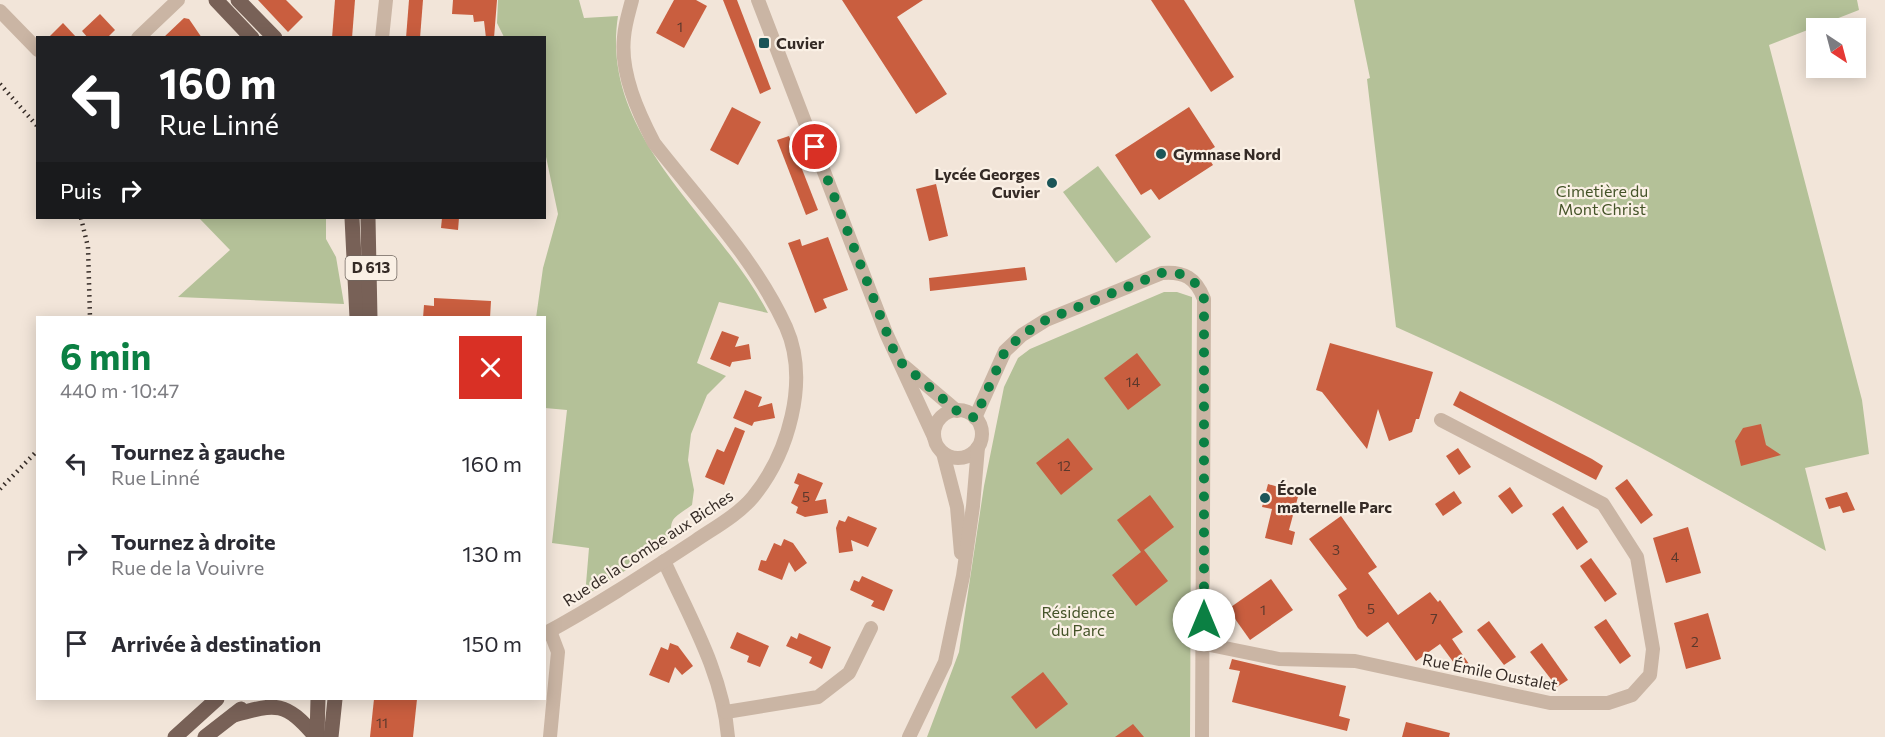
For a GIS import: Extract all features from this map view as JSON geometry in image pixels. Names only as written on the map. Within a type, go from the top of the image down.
[{"type":"main road","points":[[216,0],[250,36]]},
{"type":"main road","points":[[238,0],[272,36]]},
{"type":"main road","name":"D 613","points":[[352,219],[357,316]]},
{"type":"main road","name":"D 613","points":[[369,219],[370,316]]},
{"type":"main road","points":[[175,737],[216,700]]},
{"type":"main road","points":[[205,737],[255,700]]},
{"type":"main road","points":[[316,737],[318,700]]},
{"type":"main road","points":[[331,737],[334,700]]},
{"type":"main road","points":[[234,715],[269,705],[297,716],[316,737]]},
{"type":"street","points":[[140,36],[178,0]]},
{"type":"street","points":[[382,36],[386,0]]},
{"type":"street","name":"Rue de la Combe aux Biches","points":[[547,633],[664,561],[728,518],[757,492],[772,469],[789,429],[796,372],[787,329],[762,281],[654,144],[641,118],[627,77],[624,38],[632,0]]},
{"type":"street","points":[[758,0],[897,359],[943,453],[957,507],[963,576]]},
{"type":"street","points":[[0,10],[36,48]]},
{"type":"street","points":[[975,418],[1005,351],[1046,320],[1162,273],[1177,272],[1190,277],[1198,285],[1204,299],[1202,737]]},
{"type":"street","points":[[897,359],[957,411],[975,418],[981,431],[963,576],[945,662],[909,737]]},
{"type":"street","points":[[934,437],[934,429],[943,416],[957,411]]},
{"type":"street","name":"Rue Émile Oustalet","points":[[1204,644],[1279,659],[1355,661],[1550,703],[1608,703],[1632,695],[1650,675],[1653,649],[1636,557],[1603,504],[1442,420]]},
{"type":"street","points":[[943,453],[962,458],[978,447]]},
{"type":"street","points":[[664,561],[706,648],[726,712],[728,737]]},
{"type":"street","points":[[726,712],[818,697],[849,673],[872,628]]},
{"type":"street","points":[[547,633],[558,652],[550,737]]},
{"type":"green space","points":[[498,0],[579,0],[584,18],[618,16],[617,60],[626,100],[644,138],[667,174],[746,277],[768,313],[719,302],[697,363],[726,376],[707,395],[691,434],[688,460],[694,490],[692,505],[673,520],[669,543],[585,596],[589,548],[552,543],[567,410],[546,408],[546,316],[536,316],[543,268],[558,214],[546,157],[546,36],[504,36],[497,23]]},
{"type":"green space","name":"Cimetière du Mont Christ","points":[[1354,0],[1857,0],[1859,10],[1838,18],[1806,18],[1806,31],[1769,45],[1862,400],[1869,454],[1805,468],[1826,551],[1614,433],[1506,378],[1396,327],[1367,79],[1370,78]]},
{"type":"green space","points":[[1098,166],[1151,237],[1116,263],[1063,192]]},
{"type":"green space","points":[[200,219],[326,219],[326,239],[336,257],[344,304],[178,297],[230,250]]},
{"type":"green space","name":"Résidence du Parc","points":[[1164,292],[1177,292],[1192,297],[1190,737],[927,737],[959,652],[984,486],[1004,387],[1018,358],[1030,349]]},
{"type":"building","points":[[258,0],[286,0],[303,17],[288,32]]},
{"type":"building","points":[[335,0],[355,0],[352,36],[332,36]]},
{"type":"building","points":[[409,0],[423,0],[420,36],[406,36]]},
{"type":"building","points":[[453,0],[497,0],[494,36],[486,36],[484,21],[474,22],[473,15],[452,14]]},
{"type":"building","points":[[674,0],[696,0],[707,6],[684,48],[656,33]]},
{"type":"building","points":[[723,0],[737,0],[771,89],[760,94]]},
{"type":"building","points":[[842,0],[923,0],[897,17],[947,94],[916,114]]},
{"type":"building","points":[[1151,0],[1184,0],[1234,77],[1211,92]]},
{"type":"building","points":[[100,14],[115,30],[109,36],[86,36],[82,31]]},
{"type":"building","points":[[184,18],[189,19],[201,36],[165,36]]},
{"type":"building","points":[[63,23],[75,36],[50,36]]},
{"type":"building","points":[[732,107],[761,122],[738,165],[710,150]]},
{"type":"building","name":"Gymnase Nord","points":[[1189,107],[1215,147],[1205,153],[1213,165],[1159,200],[1151,189],[1141,195],[1115,155]]},
{"type":"building","points":[[789,136],[818,210],[806,215],[777,140]]},
{"type":"building","points":[[936,184],[948,236],[929,241],[916,189]]},
{"type":"building","points":[[442,219],[459,219],[458,230],[441,228]]},
{"type":"building","points":[[828,237],[848,290],[823,299],[827,308],[815,313],[788,243],[800,239],[802,246]]},
{"type":"building","points":[[1025,267],[1027,280],[930,291],[929,278]]},
{"type":"building","points":[[434,298],[491,301],[490,316],[423,316],[424,305],[434,306]]},
{"type":"building","points":[[722,331],[739,337],[735,347],[749,344],[751,359],[732,362],[730,367],[710,359]]},
{"type":"building","points":[[1330,343],[1433,372],[1419,419],[1416,419],[1412,432],[1389,441],[1378,409],[1367,449],[1322,392],[1316,390]]},
{"type":"building","points":[[1137,353],[1161,385],[1128,410],[1104,378]]},
{"type":"building","points":[[745,390],[762,397],[758,407],[772,403],[775,418],[754,422],[752,426],[733,418]]},
{"type":"building","points":[[1460,391],[1603,466],[1596,480],[1453,405]]},
{"type":"building","points":[[1761,424],[1766,445],[1781,455],[1741,466],[1735,441],[1743,428]]},
{"type":"building","points":[[735,427],[745,431],[724,485],[705,477],[717,449],[724,452]]},
{"type":"building","points":[[1068,438],[1093,469],[1061,495],[1036,463]]},
{"type":"building","points":[[1458,448],[1471,467],[1459,475],[1446,456]]},
{"type":"building","points":[[798,473],[823,483],[815,501],[826,499],[828,513],[805,517],[796,513],[798,507],[791,503],[799,485],[794,483]]},
{"type":"building","points":[[1627,479],[1653,515],[1641,524],[1615,488]]},
{"type":"building","points":[[1268,484],[1299,493],[1289,530],[1295,532],[1292,545],[1265,538],[1272,509],[1262,507]]},
{"type":"building","points":[[1510,487],[1523,506],[1512,514],[1498,496]]},
{"type":"building","points":[[1454,491],[1462,503],[1443,516],[1435,504]]},
{"type":"building","points":[[1847,492],[1855,510],[1843,513],[1840,506],[1829,509],[1825,498]]},
{"type":"building","points":[[1150,495],[1174,527],[1144,550],[1168,581],[1136,606],[1112,575],[1141,552],[1117,520]]},
{"type":"building","points":[[1563,506],[1588,542],[1577,550],[1552,514]]},
{"type":"building","points":[[848,516],[877,528],[868,547],[851,540],[853,551],[839,553],[836,528],[839,520],[845,522]]},
{"type":"building","points":[[1341,516],[1377,567],[1368,573],[1398,615],[1430,592],[1438,602],[1440,600],[1463,632],[1452,639],[1469,664],[1460,671],[1440,644],[1416,661],[1388,622],[1367,637],[1358,628],[1338,595],[1347,589],[1309,539]]},
{"type":"building","points":[[1688,527],[1701,573],[1666,583],[1653,538]]},
{"type":"building","points":[[784,539],[793,543],[807,563],[795,572],[789,562],[782,580],[758,570],[761,560],[766,561],[774,543],[781,546]]},
{"type":"building","points":[[1591,558],[1617,594],[1605,602],[1580,566]]},
{"type":"building","points":[[862,576],[893,590],[884,611],[871,606],[874,601],[850,590],[854,580],[859,582]]},
{"type":"building","points":[[1271,579],[1293,610],[1250,640],[1228,609]]},
{"type":"building","points":[[1708,613],[1721,659],[1686,669],[1674,623]]},
{"type":"building","points":[[1606,619],[1631,656],[1620,664],[1594,627]]},
{"type":"building","points":[[1489,621],[1516,657],[1504,665],[1477,630]]},
{"type":"building","points":[[737,632],[769,646],[760,667],[747,662],[749,656],[730,648]]},
{"type":"building","points":[[799,633],[831,647],[822,669],[809,663],[812,657],[786,646],[791,636],[797,639]]},
{"type":"building","points":[[670,643],[678,646],[693,666],[682,675],[675,667],[669,683],[649,675],[661,647],[668,650]]},
{"type":"building","points":[[1542,643],[1568,680],[1557,687],[1530,652]]},
{"type":"building","points":[[1232,659],[1346,686],[1339,716],[1350,719],[1347,731],[1232,702],[1240,671],[1229,669]]},
{"type":"building","points":[[1043,672],[1068,704],[1036,729],[1011,697]]},
{"type":"building","points":[[374,700],[417,700],[413,737],[370,737]]},
{"type":"building","points":[[1406,722],[1450,733],[1449,737],[1402,737]]},
{"type":"building","points":[[1133,724],[1144,737],[1115,737]]},
{"type":"railway","points":[[0,84],[36,125]]},
{"type":"railway","points":[[81,219],[88,247],[90,316]]},
{"type":"railway","points":[[0,489],[36,452]]},
{"type":"place","name":"Cuvier","points":[[764,43]]},
{"type":"place","name":"Gymnase Nord","points":[[1161,154]]},
{"type":"place","name":"Lycée Georges Cuvier","points":[[1052,183]]},
{"type":"place","name":"École maternelle Parc","points":[[1265,498]]},
{"type":"route","points":[[815,147],[897,359],[957,411],[964,411],[975,418],[1005,351],[1022,335],[1046,320],[1162,273],[1177,272],[1190,277],[1198,285],[1204,299],[1204,620]]}]
